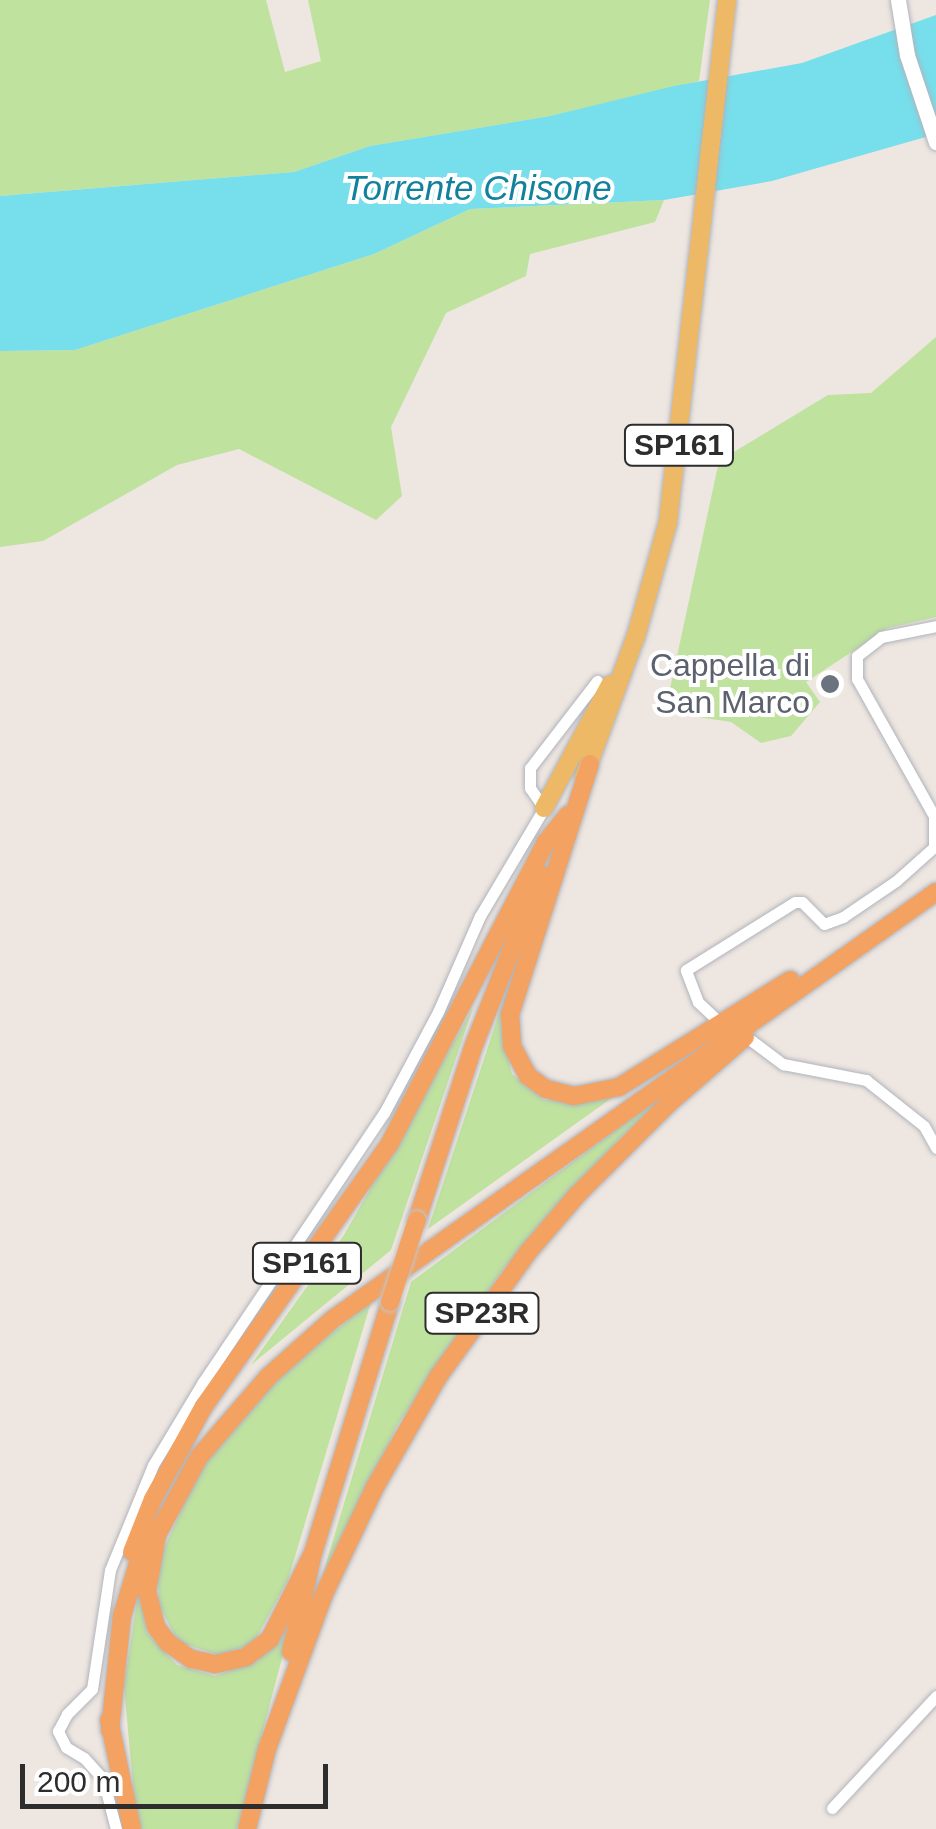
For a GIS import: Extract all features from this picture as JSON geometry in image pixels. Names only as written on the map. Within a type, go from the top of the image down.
[{"type":"highway","name":"SP161","points":[[590,764],[512,1004],[512,1046],[528,1076],[546,1089],[574,1096],[619,1087],[817,970]]},
{"type":"highway","name":"SP161","points":[[267,1749],[313,1554],[390,1302],[504,961],[568,815]]},
{"type":"highway","name":"SP161","points":[[110,1730],[106,1699],[124,1578],[171,1462],[236,1359],[390,1143],[546,842],[568,815]]},
{"type":"highway","name":"SP23R","points":[[313,1554],[270,1638],[246,1657],[215,1664],[191,1659],[168,1643],[156,1627],[147,1591],[157,1535],[199,1457],[269,1376],[334,1319],[817,970],[936,879]]},
{"type":"highway","name":"SP23R","points":[[132,1829],[110,1730],[122,1616],[144,1544],[178,1475],[243,1391],[329,1313],[424,1242],[936,892]]},
{"type":"highway","name":"SP23R","points":[[247,1829],[267,1749],[348,1540],[405,1430],[477,1320],[529,1251],[614,1156],[817,970]]},
{"type":"main road","name":"SP161","points":[[568,815],[636,636],[668,522],[702,250],[727,0]]},
{"type":"main road","points":[[898,0],[916,84],[936,142]]},
{"type":"main road","points":[[544,808],[636,636]]},
{"type":"street","points":[[714,1017],[698,1002],[686,970],[795,902],[802,902],[824,924],[844,917],[896,881],[934,846],[934,816],[857,679],[857,656],[881,637],[936,626]]},
{"type":"street","points":[[116,1829],[104,1779],[84,1758],[66,1747],[58,1731],[67,1714],[92,1689],[110,1570],[152,1466],[203,1382],[384,1113],[438,1012],[480,916],[544,808],[530,788],[530,768],[597,682]]},
{"type":"street","points":[[752,1040],[784,1064],[866,1080],[924,1126],[936,1148]]},
{"type":"street","points":[[832,1808],[936,1696]]},
{"type":"green space","points":[[0,0],[266,0],[285,72],[321,61],[308,0],[710,0],[699,81],[550,116],[370,146],[294,172],[0,196]]},
{"type":"green space","points":[[664,200],[655,222],[530,254],[526,276],[446,313],[391,427],[402,496],[376,520],[239,449],[177,465],[43,541],[0,547],[0,351],[75,350],[374,254],[470,209]]},
{"type":"green space","points":[[936,337],[936,617],[888,628],[806,682],[820,702],[791,736],[761,743],[731,722],[665,712],[719,461],[828,395],[871,393]]},
{"type":"green space","points":[[509,983],[501,1026],[512,1074],[544,1100],[580,1102],[616,1095],[428,1229]]},
{"type":"green space","points":[[473,1008],[391,1250],[251,1365],[344,1235]]},
{"type":"green space","points":[[676,1085],[619,1139],[504,1268],[398,1424],[314,1603],[411,1282]]},
{"type":"green space","points":[[371,1302],[288,1580],[253,1644],[219,1655],[178,1642],[159,1605],[157,1564],[203,1462],[281,1373]]},
{"type":"green space","points":[[139,1587],[147,1633],[177,1665],[215,1676],[257,1661],[291,1624],[237,1829],[137,1829],[124,1686]]},
{"type":"water","name":"Torrente Chisone","points":[[936,15],[936,134],[772,181],[664,200],[470,209],[374,254],[75,350],[0,351],[0,196],[294,172],[370,146],[550,116],[674,86],[802,63]]},
{"type":"place","name":"Cappella di San Marco","points":[[830,684]]}]
